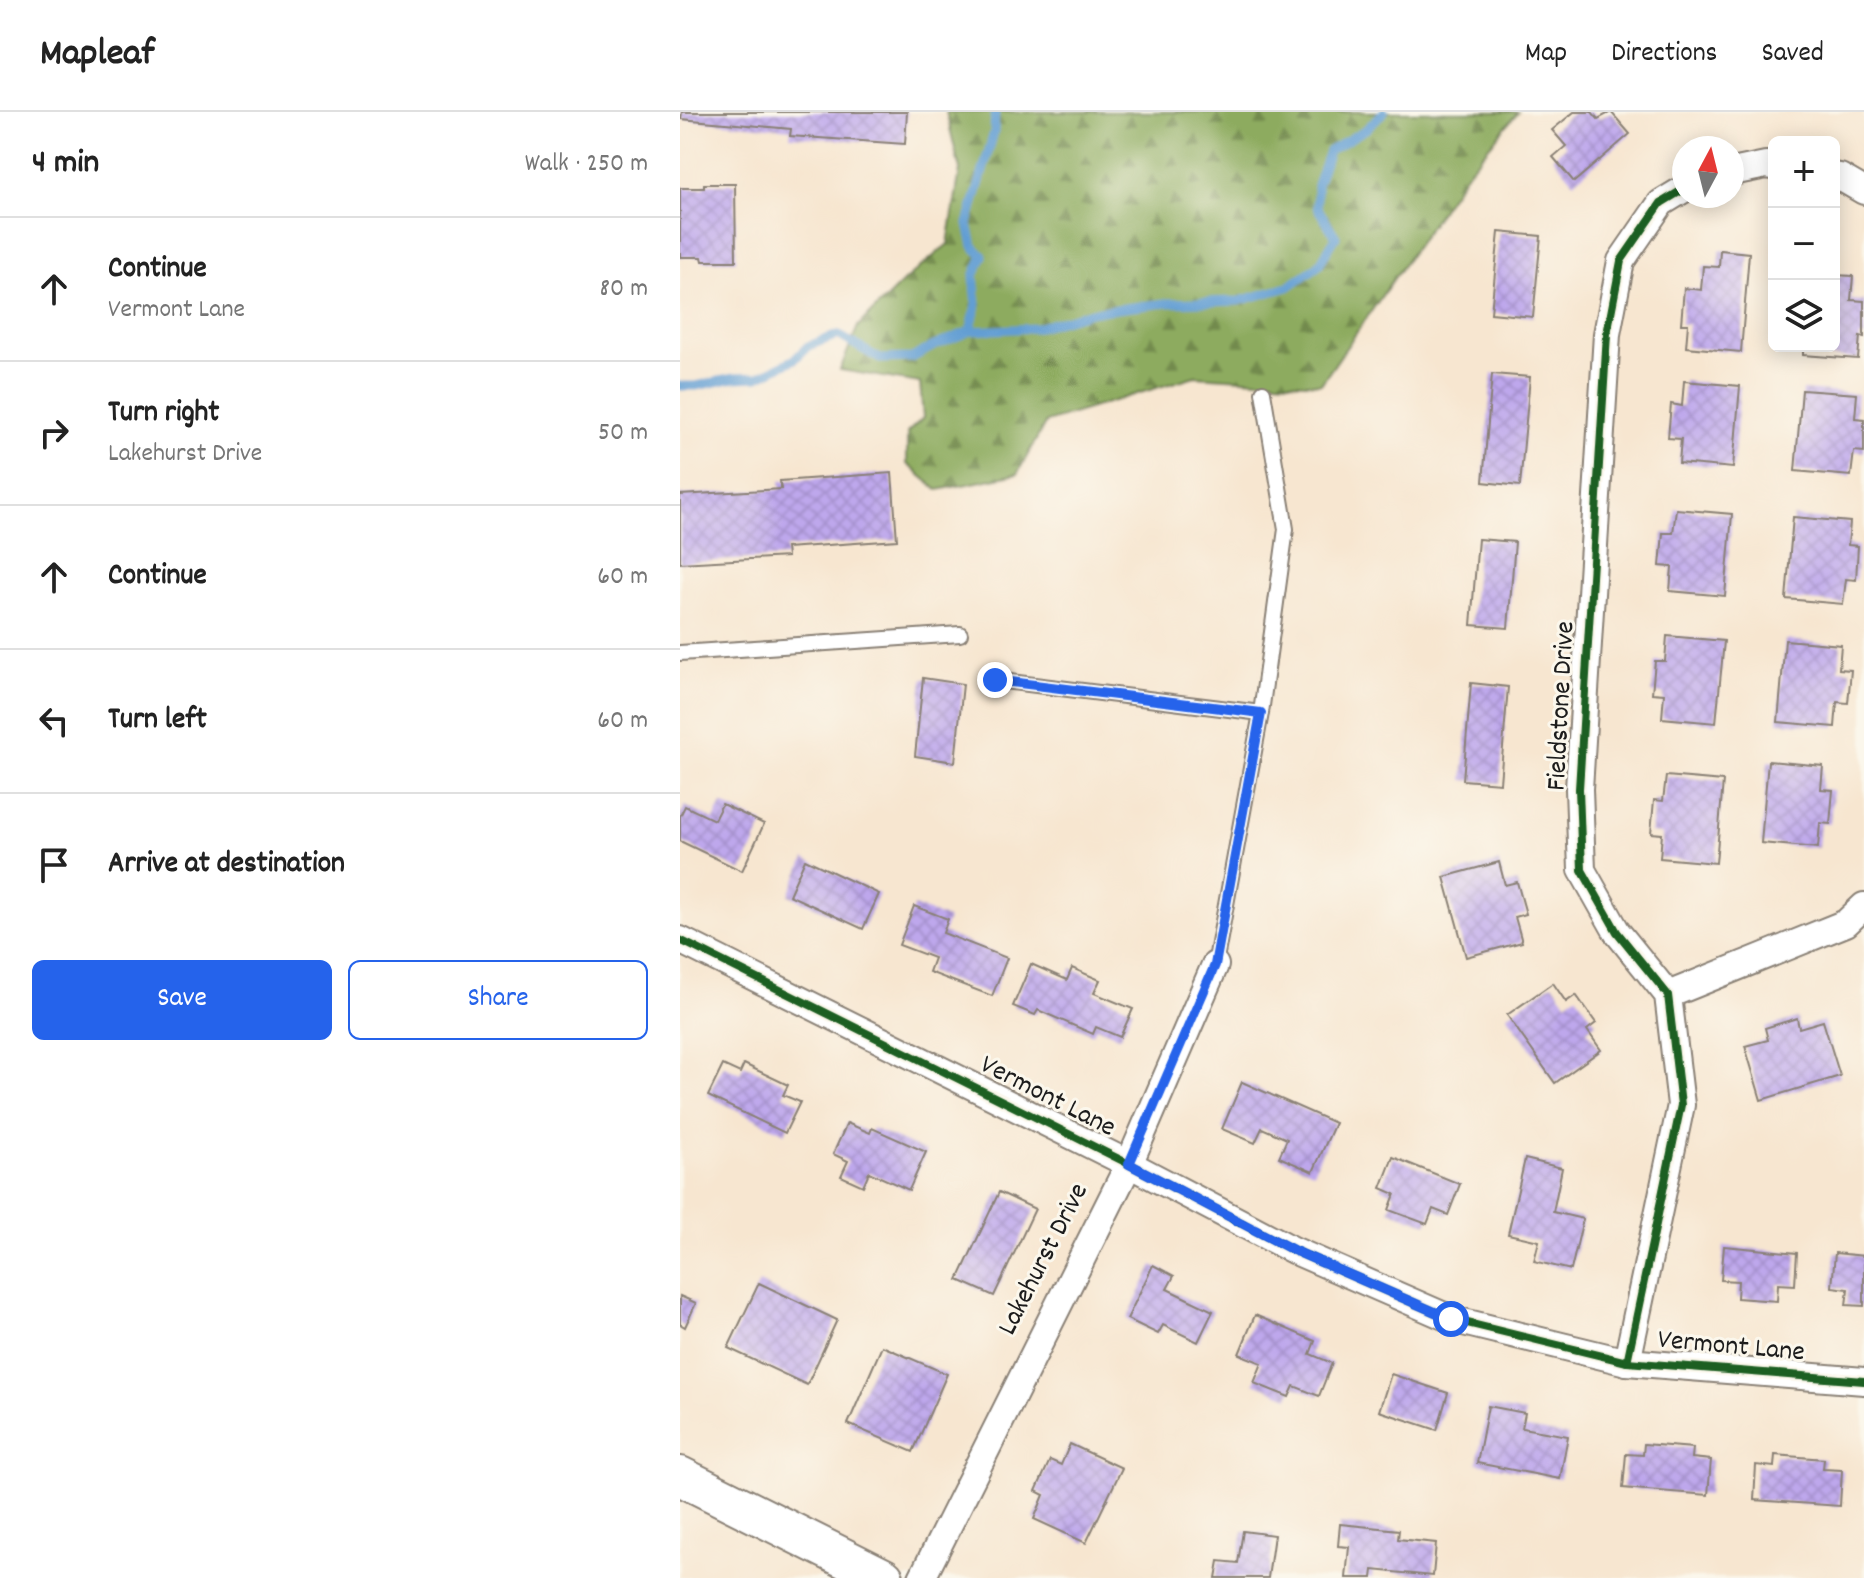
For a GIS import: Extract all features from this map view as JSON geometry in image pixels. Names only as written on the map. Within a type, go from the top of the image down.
[{"type":"main road","points":[[680,1476],[884,1578]]},
{"type":"street","points":[[1744,170],[1768,165]]},
{"type":"street","points":[[1840,178],[1864,191]]},
{"type":"street","name":"Fieldstone Drive","points":[[1668,995],[1617,932],[1582,870],[1579,789],[1607,334],[1621,261],[1661,203],[1672,196]]},
{"type":"street","points":[[1627,1362],[1681,1105],[1668,995],[1846,923],[1864,906]]},
{"type":"street","name":"Vermont Lane","points":[[680,940],[1129,1164],[1293,1250],[1451,1319],[1627,1362],[1864,1381]]},
{"type":"street","name":"Lakehurst Drive","points":[[922,1578],[1129,1164],[1215,965]]},
{"type":"lane","points":[[1215,965],[1261,713],[1286,529],[1263,392]]},
{"type":"lane","points":[[680,653],[960,634]]},
{"type":"lane","points":[[995,680],[1261,713]]},
{"type":"green space","points":[[946,112],[1518,112],[1468,171],[1321,384],[1195,376],[1046,422],[1017,474],[938,490],[907,464],[907,433],[923,418],[920,383],[840,370],[858,326],[948,244],[960,170]]},
{"type":"building","points":[[682,112],[907,112],[905,144],[790,136],[791,129],[681,119]]},
{"type":"building","points":[[1574,112],[1592,112],[1598,119],[1611,112],[1630,134],[1574,182],[1553,157],[1566,146],[1552,130]]},
{"type":"building","points":[[704,184],[735,184],[736,261],[680,257],[680,188],[704,188]]},
{"type":"building","points":[[1499,232],[1541,236],[1533,317],[1491,313]]},
{"type":"building","points":[[1720,250],[1749,253],[1741,352],[1686,347],[1688,324],[1681,324],[1684,288],[1701,290],[1703,266],[1719,267]]},
{"type":"building","points":[[1840,275],[1853,276],[1851,300],[1864,301],[1864,337],[1860,336],[1858,359],[1803,355],[1803,352],[1840,352]]},
{"type":"building","points":[[1492,374],[1530,377],[1520,486],[1483,482]]},
{"type":"building","points":[[1684,381],[1740,386],[1733,468],[1679,463],[1681,439],[1668,438],[1671,404],[1682,406]]},
{"type":"building","points":[[1802,390],[1857,394],[1855,418],[1864,419],[1864,452],[1854,451],[1851,476],[1795,471]]},
{"type":"building","points":[[892,473],[897,540],[786,548],[787,557],[680,563],[680,495],[781,489],[780,481]]},
{"type":"building","points":[[1676,509],[1732,514],[1725,596],[1670,591],[1672,567],[1660,566],[1663,533],[1673,533]]},
{"type":"building","points":[[1793,517],[1850,522],[1848,545],[1858,546],[1856,580],[1846,579],[1843,604],[1786,599]]},
{"type":"building","points":[[1478,539],[1515,542],[1508,628],[1471,625]]},
{"type":"building","points":[[1667,636],[1724,641],[1716,723],[1662,718],[1664,694],[1652,693],[1655,661],[1665,661]]},
{"type":"building","points":[[1785,640],[1841,645],[1839,669],[1851,670],[1848,703],[1837,702],[1835,727],[1778,722]]},
{"type":"building","points":[[923,678],[963,684],[955,762],[915,756]]},
{"type":"building","points":[[1471,683],[1508,687],[1500,783],[1463,780]]},
{"type":"building","points":[[1768,761],[1823,766],[1821,789],[1833,790],[1830,824],[1820,823],[1818,848],[1761,843]]},
{"type":"building","points":[[1666,776],[1723,781],[1716,863],[1660,858],[1662,834],[1651,833],[1654,800],[1663,801]]},
{"type":"building","points":[[722,804],[764,824],[742,871],[680,841],[680,816],[685,806],[714,820]]},
{"type":"building","points":[[805,859],[879,894],[863,929],[789,895]]},
{"type":"building","points":[[1499,862],[1505,885],[1517,882],[1526,914],[1515,917],[1522,942],[1466,957],[1444,877]]},
{"type":"building","points":[[914,906],[948,919],[943,933],[1007,958],[992,996],[929,972],[934,958],[899,945]]},
{"type":"building","points":[[1031,964],[1067,980],[1072,968],[1100,980],[1094,993],[1133,1009],[1120,1037],[1096,1027],[1093,1034],[1038,1010],[1035,1015],[1013,1006]]},
{"type":"building","points":[[1553,983],[1566,1002],[1576,995],[1596,1023],[1587,1030],[1601,1050],[1555,1083],[1507,1015]]},
{"type":"building","points":[[1797,1018],[1799,1028],[1823,1021],[1840,1076],[1761,1100],[1745,1046],[1768,1040],[1765,1028]]},
{"type":"building","points":[[744,1064],[788,1085],[783,1095],[800,1102],[785,1133],[708,1096],[723,1065],[740,1073]]},
{"type":"building","points":[[1242,1082],[1335,1123],[1313,1172],[1279,1157],[1287,1139],[1262,1128],[1255,1143],[1222,1129]]},
{"type":"building","points":[[847,1123],[870,1133],[872,1128],[926,1152],[909,1190],[869,1172],[863,1186],[841,1176],[848,1161],[833,1154]]},
{"type":"building","points":[[1393,1157],[1460,1184],[1448,1215],[1433,1209],[1427,1224],[1389,1210],[1395,1194],[1381,1188]]},
{"type":"building","points":[[1525,1159],[1562,1168],[1553,1212],[1583,1219],[1571,1270],[1534,1261],[1539,1241],[1508,1234]]},
{"type":"building","points":[[999,1192],[1035,1209],[994,1296],[958,1280]]},
{"type":"building","points":[[1724,1246],[1797,1253],[1795,1285],[1778,1284],[1777,1301],[1737,1298],[1738,1281],[1721,1280]]},
{"type":"building","points":[[1835,1253],[1864,1256],[1864,1306],[1846,1305],[1848,1289],[1832,1287]]},
{"type":"building","points":[[1153,1265],[1174,1276],[1167,1289],[1213,1311],[1198,1342],[1163,1325],[1158,1334],[1127,1319]]},
{"type":"building","points":[[759,1283],[837,1320],[807,1385],[728,1348]]},
{"type":"building","points":[[680,1296],[696,1303],[685,1327],[680,1324]]},
{"type":"building","points":[[1255,1315],[1315,1341],[1310,1354],[1332,1363],[1319,1396],[1294,1386],[1289,1397],[1254,1383],[1262,1363],[1239,1354]]},
{"type":"building","points":[[882,1346],[947,1374],[913,1452],[848,1424]]},
{"type":"building","points":[[1391,1374],[1448,1393],[1437,1430],[1379,1411]]},
{"type":"building","points":[[1488,1406],[1525,1413],[1522,1428],[1568,1436],[1560,1479],[1477,1463]]},
{"type":"building","points":[[1070,1444],[1122,1468],[1086,1543],[1034,1519],[1044,1495],[1036,1491],[1050,1460],[1061,1465]]},
{"type":"building","points":[[1644,1444],[1693,1448],[1692,1458],[1711,1460],[1708,1495],[1623,1488],[1626,1454],[1643,1455]]},
{"type":"building","points":[[1775,1455],[1824,1459],[1823,1469],[1842,1470],[1840,1506],[1754,1500],[1756,1465],[1774,1467]]},
{"type":"building","points":[[1340,1524],[1399,1530],[1398,1539],[1436,1543],[1433,1576],[1373,1570],[1372,1578],[1346,1578],[1349,1547],[1338,1546]]},
{"type":"building","points":[[1243,1531],[1274,1535],[1268,1578],[1216,1578],[1219,1561],[1238,1563]]},
{"type":"waterway","points":[[970,331],[977,304],[974,276],[983,256],[973,246],[968,224],[994,132],[995,112]]},
{"type":"waterway","points":[[680,386],[758,377],[795,359],[808,346],[838,335],[880,359],[912,358],[970,331],[1036,328],[1091,312],[1166,303],[1239,301],[1288,287],[1318,266],[1336,237],[1317,207],[1317,185],[1329,151],[1366,129],[1384,112]]},
{"type":"cycle path","points":[[1627,1362],[1681,1105],[1668,995],[1617,932],[1582,870],[1579,789],[1607,334],[1621,261],[1661,203],[1672,196]]},
{"type":"cycle path","points":[[680,940],[1129,1164],[1293,1250],[1451,1319],[1627,1362],[1864,1381]]},
{"type":"route","points":[[995,680],[1261,713],[1215,965],[1129,1164],[1293,1250],[1451,1319]]}]
